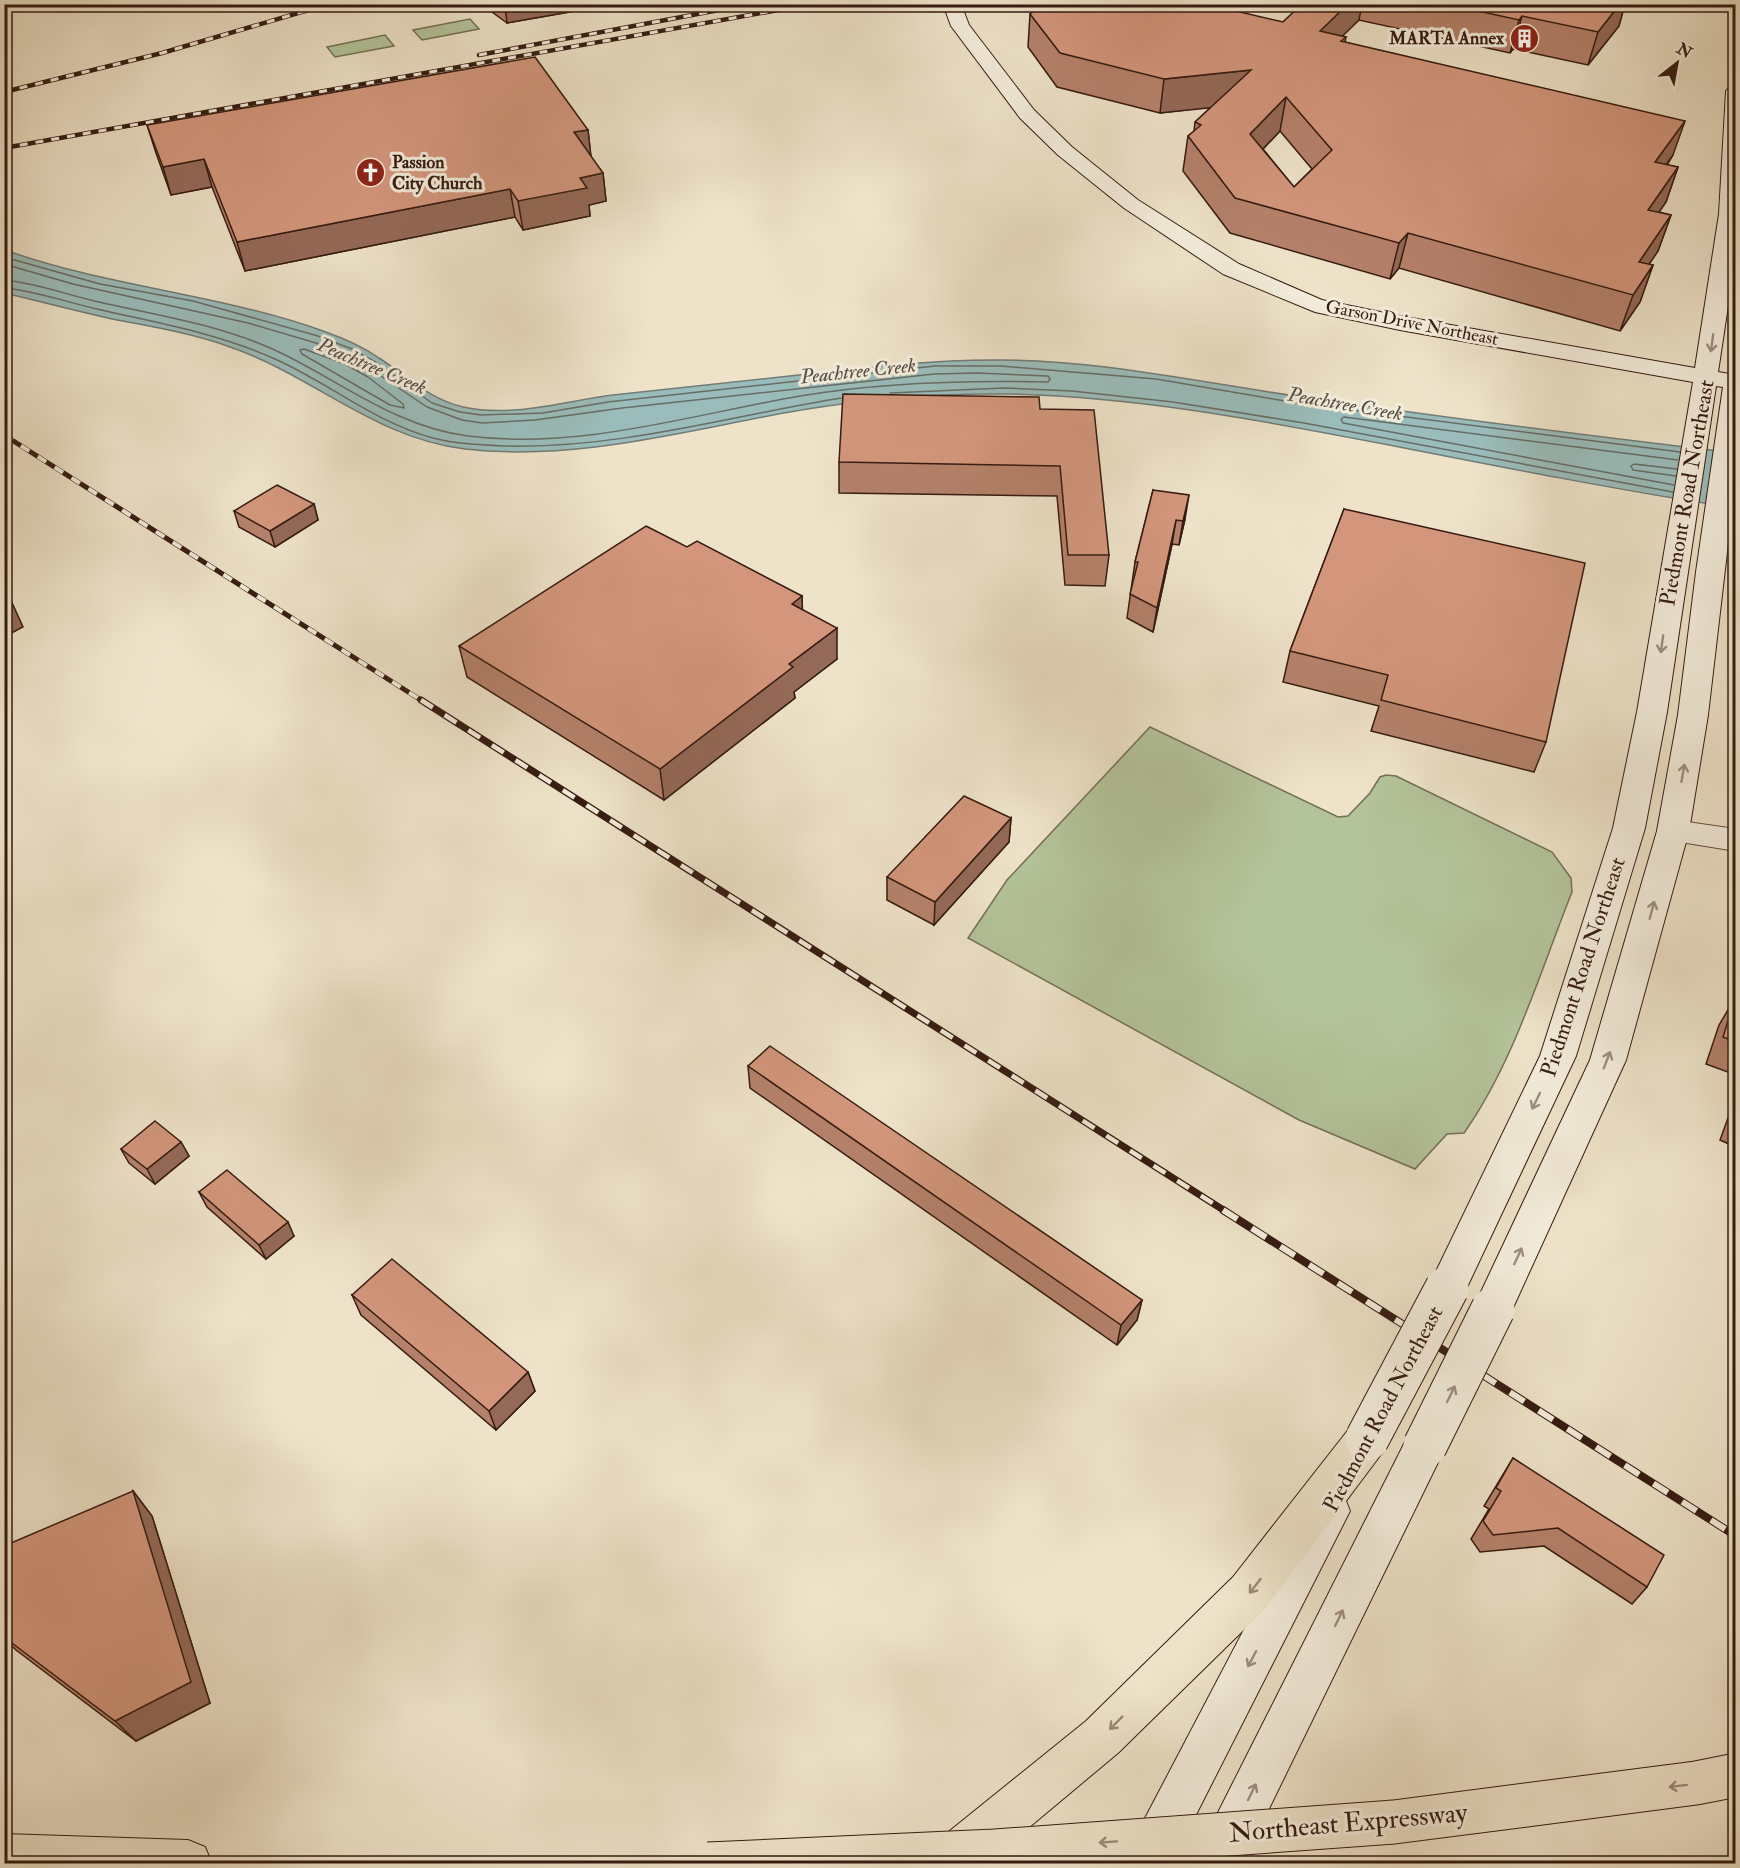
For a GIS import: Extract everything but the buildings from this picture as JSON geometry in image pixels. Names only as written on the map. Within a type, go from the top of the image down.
[{"type":"highway","points":[[947,1863],[1102,1737],[1249,1593],[1367,1439]]},
{"type":"highway","name":"Northeast Expressway","points":[[708,1863],[995,1851],[1394,1822],[1696,1783],[1736,1775]]},
{"type":"highway","points":[[4,1858],[188,1863]]},
{"type":"main road","name":"Garson Drive Northeast","points":[[952,4],[960,26],[1027,114],[1065,151],[1131,204],[1231,269],[1315,305],[1400,323],[1735,382]]},
{"type":"main road","name":"Piedmont Road Northeast","points":[[1145,1863],[1447,1288],[1558,1056],[1629,828],[1652,712],[1730,214],[1736,92]]},
{"type":"main road","name":"Piedmont Road Northeast","points":[[1216,1863],[1493,1309],[1608,1060],[1673,831],[1693,715],[1709,572],[1735,382]]},
{"type":"main road","points":[[1673,831],[1736,840]]},
{"type":"green space","points":[[470,19],[479,29],[422,40],[413,30]]},
{"type":"green space","points":[[385,35],[394,46],[335,57],[327,47]]},
{"type":"green space","points":[[1150,727],[1338,817],[1348,816],[1370,793],[1380,777],[1396,776],[1552,852],[1571,878],[1572,892],[1525,1016],[1482,1106],[1464,1133],[1447,1134],[1415,1169],[1299,1120],[968,938],[1007,880]]},
{"type":"water","name":"Peachtree Creek","points":[[5,250],[84,273],[284,318],[323,331],[366,350],[439,398],[463,407],[482,410],[520,410],[613,395],[901,364],[994,360],[1072,363],[1411,412],[1735,453],[1735,508],[1603,486],[1243,418],[1148,404],[1053,396],[979,394],[902,398],[801,410],[634,442],[592,447],[508,452],[465,449],[432,443],[373,420],[260,359],[216,342],[5,293]]},
{"type":"railway","points":[[4,92],[162,53],[329,4]]},
{"type":"railway","points":[[479,55],[751,4]]},
{"type":"railway","points":[[4,148],[812,4]]},
{"type":"railway","points":[[4,435],[424,702]]},
{"type":"railway","points":[[421,700],[1225,1211]]},
{"type":"railway","points":[[1223,1210],[1736,1536]]},
{"type":"place","name":"MARTA Annex","points":[[1525,38]]},
{"type":"place","name":"Passion City Church","points":[[371,172]]}]
